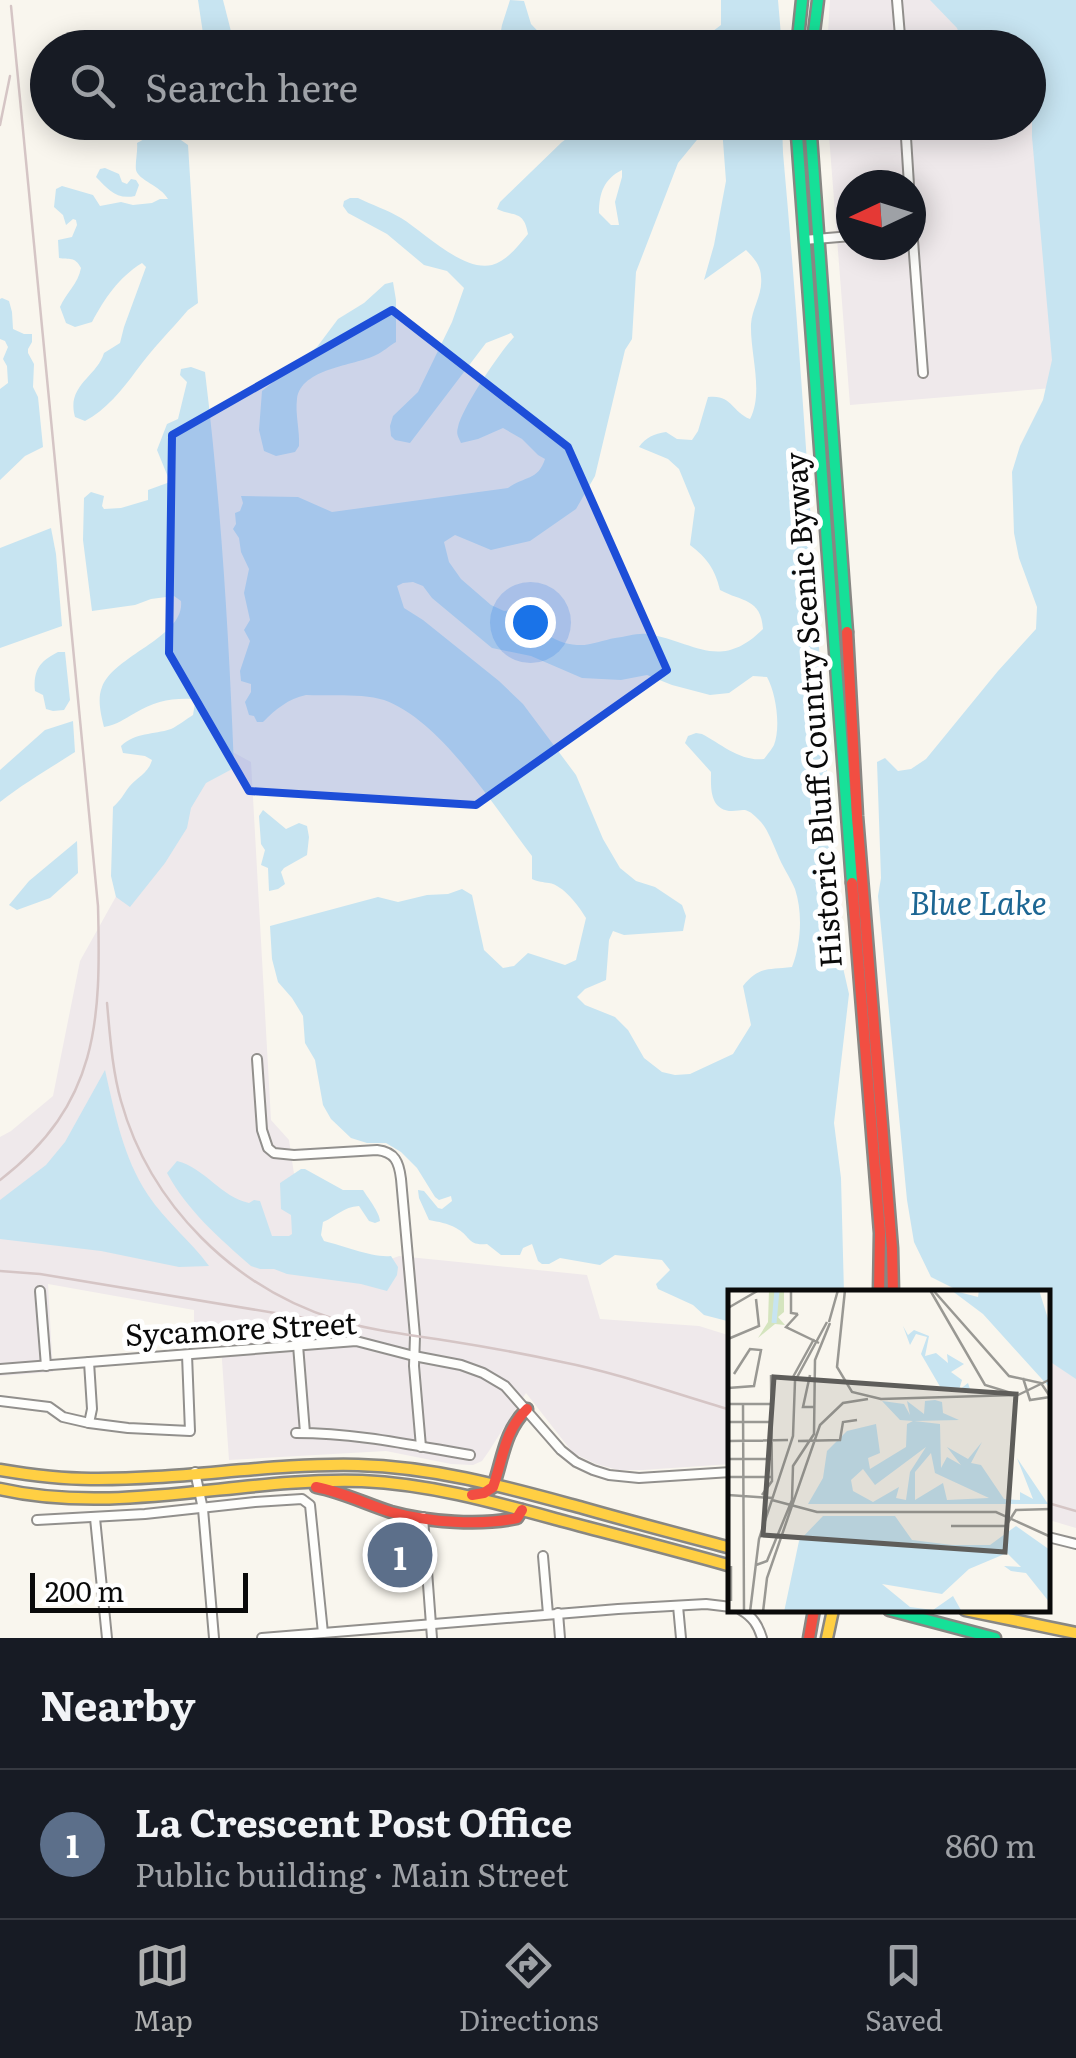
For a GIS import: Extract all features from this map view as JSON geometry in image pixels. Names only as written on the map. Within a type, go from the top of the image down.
[{"type":"main road","points":[[798,30],[802,0]]},
{"type":"main road","points":[[814,30],[818,0]]},
{"type":"main road","name":"Historic Bluff Country Scenic Byway","points":[[797,140],[880,1233],[880,1290]]},
{"type":"main road","name":"Historic Bluff Country Scenic Byway","points":[[811,140],[893,1290]]},
{"type":"main road","points":[[464,1495],[484,1493],[496,1483],[501,1453],[514,1422],[527,1409]]},
{"type":"main road","points":[[465,1477],[490,1468],[501,1453]]},
{"type":"main road","points":[[0,1470],[72,1480],[338,1464],[395,1467],[496,1483],[728,1547]]},
{"type":"main road","points":[[0,1489],[71,1500],[357,1480],[392,1482],[464,1495],[728,1565]]},
{"type":"main road","points":[[269,1486],[333,1490],[397,1513],[423,1517],[504,1522],[517,1518],[522,1510]]},
{"type":"main road","points":[[809,1638],[813,1613]]},
{"type":"main road","points":[[827,1638],[832,1613]]},
{"type":"main road","points":[[900,1613],[996,1638]]},
{"type":"main road","points":[[979,1613],[1076,1634]]},
{"type":"street","points":[[897,0],[900,30]]},
{"type":"street","points":[[906,140],[908,170]]},
{"type":"street","points":[[804,240],[836,237]]},
{"type":"street","points":[[914,260],[923,373]]},
{"type":"street","points":[[257,1059],[262,1130],[274,1154],[377,1150],[389,1153],[397,1161],[421,1447]]},
{"type":"street","points":[[40,1292],[46,1366]]},
{"type":"street","name":"Sycamore Street","points":[[0,1369],[356,1342],[483,1373],[505,1386],[562,1450],[593,1470],[640,1478],[728,1472]]},
{"type":"street","points":[[298,1345],[300,1433],[357,1435],[470,1456]]},
{"type":"street","points":[[0,1401],[49,1407],[63,1416],[89,1423],[190,1432],[187,1354]]},
{"type":"street","points":[[89,1362],[89,1423]]},
{"type":"street","points":[[195,1472],[203,1508],[214,1638]]},
{"type":"street","points":[[38,1520],[302,1500],[310,1506],[322,1633]]},
{"type":"street","points":[[423,1517],[432,1638]]},
{"type":"street","points":[[95,1518],[107,1638]]},
{"type":"street","points":[[1051,1538],[1076,1544]]},
{"type":"street","points":[[543,1556],[560,1638]]},
{"type":"street","points":[[262,1638],[553,1614],[706,1604],[728,1607]]},
{"type":"street","points":[[678,1606],[681,1638]]},
{"type":"street","points":[[744,1613],[755,1621],[762,1638]]},
{"type":"highlighted area","points":[[392,310],[568,447],[667,670],[476,805],[249,791],[169,653],[172,435]]},
{"type":"shaded area","points":[[830,0],[998,0],[1030,30],[828,30]]},
{"type":"shaded area","points":[[1046,45],[1076,73],[1076,386],[850,405],[839,260],[926,260],[926,170],[836,170],[836,226],[829,140],[1046,140]]},
{"type":"shaded area","points":[[205,737],[251,762],[271,1120],[289,1140],[305,1248],[370,1267],[399,1256],[587,1275],[600,1319],[699,1326],[728,1335],[728,1464],[618,1470],[596,1464],[573,1453],[526,1393],[482,1461],[473,1465],[386,1451],[229,1460],[221,1346],[194,1347],[194,1310],[48,1284],[53,1372],[0,1376],[0,1137],[53,1096],[80,961]]},
{"type":"shaded area","points":[[1051,1298],[1076,1311],[1076,1528],[1051,1521]]},
{"type":"water","points":[[198,0],[223,0],[231,30],[202,30]]},
{"type":"water","points":[[510,0],[524,1],[537,30],[501,30]]},
{"type":"water","points":[[721,0],[778,0],[781,30],[714,30],[721,25]]},
{"type":"water","name":"Blue Lake","points":[[930,0],[1076,0],[1076,1379],[1051,1362],[1051,1290],[957,1290],[931,1277],[914,1242],[878,896],[881,878],[877,762],[885,758],[898,771],[911,769],[926,759],[1036,629],[1037,607],[1014,533],[1012,472],[1043,400],[1052,360],[1032,140],[1046,140],[1046,30],[957,28]]},
{"type":"water","points":[[181,140],[188,145],[198,303],[113,399],[85,421],[75,417],[73,406],[78,389],[104,353],[120,343],[146,267],[142,263],[119,282],[92,322],[75,327],[66,323],[60,307],[81,268],[74,260],[59,258],[58,240],[72,237],[77,225],[73,219],[66,225],[63,215],[54,207],[56,189],[62,186],[93,195],[100,206],[168,199],[138,174],[137,143]]},
{"type":"water","points":[[565,140],[697,140],[678,163],[636,272],[632,339],[625,350],[595,476],[576,509],[530,541],[491,550],[455,535],[444,542],[449,562],[461,579],[491,605],[504,611],[519,609],[545,633],[568,644],[587,645],[646,634],[706,650],[733,649],[763,629],[759,612],[749,602],[720,590],[710,564],[690,545],[695,508],[679,469],[668,459],[639,447],[651,436],[666,432],[677,439],[692,440],[708,397],[722,398],[750,419],[756,397],[751,324],[761,273],[746,250],[704,280],[726,181],[723,140],[783,140],[839,950],[849,994],[834,1123],[841,1178],[844,1290],[728,1290],[728,1321],[704,1315],[693,1305],[658,1289],[656,1284],[670,1270],[662,1260],[615,1255],[600,1265],[560,1258],[542,1264],[532,1244],[523,1248],[520,1255],[501,1255],[487,1244],[472,1242],[453,1226],[429,1220],[418,1190],[442,1209],[452,1201],[451,1196],[439,1200],[435,1197],[417,1168],[401,1152],[386,1143],[351,1138],[331,1119],[323,1105],[315,1060],[305,1043],[303,1016],[278,982],[272,959],[270,926],[378,897],[398,902],[462,889],[472,895],[484,950],[503,968],[514,966],[528,953],[565,965],[576,960],[586,918],[583,913],[560,888],[532,879],[532,856],[466,768],[426,726],[384,700],[356,696],[306,695],[257,722],[249,715],[245,702],[251,684],[241,681],[240,671],[250,641],[244,630],[250,620],[244,593],[249,569],[233,529],[235,513],[243,503],[241,496],[298,497],[332,512],[508,488],[539,471],[545,459],[503,428],[461,443],[457,433],[474,394],[514,337],[511,333],[486,343],[410,443],[391,436],[393,416],[418,392],[464,288],[447,271],[424,265],[387,234],[348,213],[343,206],[344,201],[358,198],[401,218],[457,257],[481,266],[508,256],[528,234],[521,218],[497,209]],"holes":[[[622,170],[615,202],[619,225],[611,225],[599,213],[600,199],[607,182]],[[413,582],[423,586],[492,648],[531,656],[582,678],[621,680],[647,675],[710,695],[729,693],[753,676],[767,677],[775,701],[777,729],[774,745],[764,759],[739,755],[702,734],[688,736],[685,743],[711,772],[712,796],[718,806],[750,812],[764,826],[795,889],[799,908],[799,939],[792,967],[759,972],[743,986],[751,1025],[733,1054],[690,1074],[662,1072],[644,1058],[628,1030],[615,1017],[585,1005],[577,997],[606,980],[613,931],[624,935],[683,931],[686,916],[682,905],[620,868],[576,775],[523,704],[404,608],[397,586]]]},
{"type":"water","points":[[105,168],[119,174],[127,184],[136,180],[139,185],[135,196],[117,195],[104,186],[96,177]]},
{"type":"water","points":[[393,282],[396,342],[376,355],[330,369],[308,381],[297,399],[299,446],[295,452],[276,456],[264,451],[259,430],[262,391],[317,347],[338,319]]},
{"type":"water","points":[[2,298],[9,301],[13,329],[32,334],[28,353],[34,364],[33,387],[38,397],[43,447],[25,456],[0,480],[0,389],[8,383],[3,359],[8,347],[0,339]]},
{"type":"water","points":[[191,367],[205,372],[211,421],[224,570],[234,768],[206,783],[191,808],[187,828],[130,907],[116,897],[111,876],[113,807],[152,760],[123,753],[121,746],[139,736],[174,728],[193,715],[195,703],[192,699],[162,701],[104,727],[102,687],[120,665],[172,625],[181,601],[174,596],[92,611],[83,540],[84,498],[91,492],[104,496],[104,509],[121,508],[148,500],[148,490],[170,482],[157,450],[167,424],[178,419],[187,382],[180,375],[181,369]]},
{"type":"water","points":[[51,528],[62,626],[0,648],[0,548]]},
{"type":"water","points":[[58,652],[65,652],[70,700],[64,710],[53,711],[46,709],[43,695],[35,691],[35,677],[39,667]]},
{"type":"water","points":[[73,721],[75,752],[0,802],[0,770],[45,730]]},
{"type":"water","points":[[263,810],[286,829],[299,823],[307,826],[309,837],[307,855],[284,868],[281,872],[285,884],[269,891],[268,868],[261,865],[265,850],[259,816]]},
{"type":"water","points":[[77,841],[78,873],[50,898],[17,910],[9,905],[29,881]]},
{"type":"water","points":[[105,1070],[121,1135],[139,1181],[209,1266],[179,1267],[101,1251],[0,1239],[0,1200],[46,1165],[65,1142]]},
{"type":"water","points":[[177,1161],[239,1200],[260,1201],[272,1236],[292,1234],[291,1215],[281,1209],[280,1183],[301,1169],[343,1190],[363,1190],[380,1221],[369,1221],[359,1206],[353,1207],[323,1222],[321,1235],[324,1241],[391,1256],[398,1267],[397,1275],[387,1291],[251,1266],[184,1199],[167,1173]]},
{"type":"railway","points":[[0,1180],[33,1151],[58,1121],[75,1090],[94,1023],[99,948],[11,6]]},
{"type":"railway","points":[[0,125],[10,76]]},
{"type":"railway","points":[[107,1003],[121,1101],[134,1139],[153,1175],[201,1238],[264,1287],[299,1306],[351,1324],[583,1367],[728,1409]]},
{"type":"railway","points":[[0,1271],[40,1274],[311,1319]]},
{"type":"railway","points":[[1051,1504],[1076,1511]]},
{"type":"traffic: fast","points":[[799,30],[802,0]]},
{"type":"traffic: fast","points":[[814,30],[818,0]]},
{"type":"traffic: fast","points":[[797,140],[852,883]]},
{"type":"traffic: fast","points":[[811,140],[847,632]]},
{"type":"traffic: fast","points":[[900,1613],[995,1638]]},
{"type":"traffic: slow","points":[[0,1470],[91,1479],[325,1465],[387,1467],[500,1486],[728,1547]]},
{"type":"traffic: slow","points":[[0,1489],[90,1499],[317,1481],[388,1483],[489,1501],[728,1565]]},
{"type":"traffic: slow","points":[[827,1638],[832,1613]]},
{"type":"traffic: slow","points":[[979,1613],[1076,1633]]},
{"type":"traffic: jam","points":[[847,632],[893,1290]]},
{"type":"traffic: jam","points":[[852,883],[880,1233],[879,1290]]},
{"type":"traffic: jam","points":[[472,1495],[493,1487],[509,1436],[527,1409]]},
{"type":"traffic: jam","points":[[316,1487],[391,1512],[437,1520],[503,1520],[517,1518],[522,1510]]},
{"type":"traffic: jam","points":[[809,1638],[813,1613]]},
{"type":"place","name":"La Crescent Post Office","points":[[400,1555]]}]
